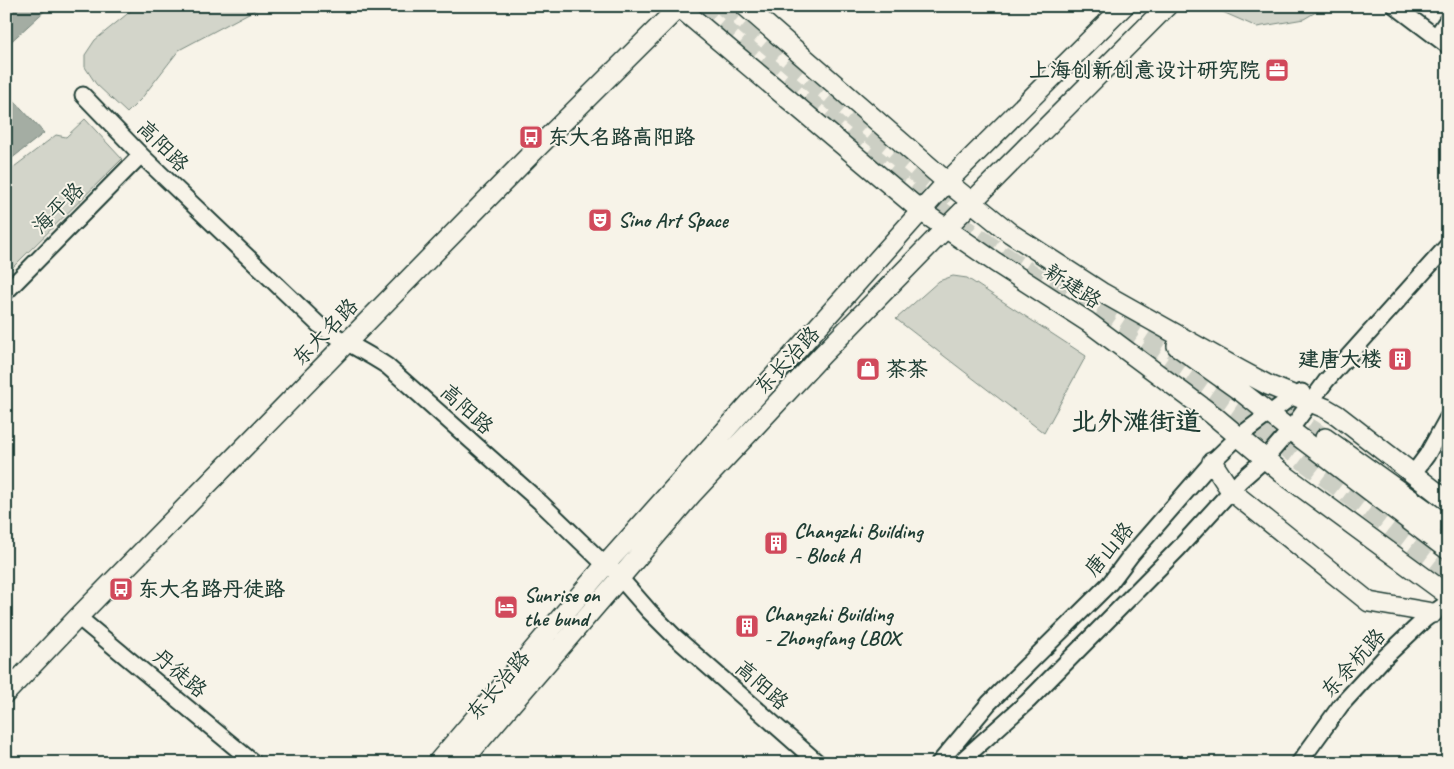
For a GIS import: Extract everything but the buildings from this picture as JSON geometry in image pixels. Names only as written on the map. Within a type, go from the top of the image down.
[{"type":"main road","name":"新建路","points":[[746,6],[947,182],[1010,233],[1101,292],[1156,333],[1223,378],[1448,550]]},
{"type":"main road","name":"东长治路","points":[[437,763],[607,563],[921,210],[1124,6]]},
{"type":"main road","name":"东长治路","points":[[461,763],[697,488],[822,355],[1167,6]]},
{"type":"main road","name":"新建路","points":[[680,7],[921,210],[995,262],[1088,322],[1213,416],[1265,459],[1448,595]]},
{"type":"main road","name":"东大名路","points":[[6,693],[538,147],[680,7]]},
{"type":"main road","name":"新建路","points":[[1101,292],[1194,342],[1240,370],[1337,415],[1448,501]]},
{"type":"main road","points":[[1325,438],[1448,526]]},
{"type":"main road","points":[[1212,462],[1231,491],[1369,602],[1440,607]]},
{"type":"street","points":[[1396,6],[1442,41],[1448,19]]},
{"type":"street","name":"高阳路","points":[[83,95],[141,155],[319,326],[336,338],[371,354],[387,366],[540,502],[600,560],[607,563],[649,611],[675,636],[818,763]]},
{"type":"street","name":"海平路","points":[[6,292],[141,155]]},
{"type":"street","name":"唐山路","points":[[940,763],[989,703],[1110,583],[1137,548],[1212,462],[1238,436],[1269,414],[1302,399],[1326,381],[1448,244]]},
{"type":"street","name":"唐山路","points":[[959,763],[1028,701],[1178,549],[1231,491],[1265,459],[1290,430],[1302,399]]},
{"type":"street","points":[[1413,474],[1427,455],[1448,417]]},
{"type":"street","name":"东余杭路","points":[[1299,763],[1341,705],[1382,659],[1440,607]]},
{"type":"street","name":"丹徒路","points":[[78,617],[254,763]]},
{"type":"shaded area","points":[[6,6],[50,6],[6,46]]},
{"type":"shaded area","points":[[137,6],[262,6],[179,50],[141,99],[127,113],[96,84],[85,67],[85,55],[95,40]]},
{"type":"shaded area","points":[[1209,6],[1326,6],[1304,19],[1257,27]]},
{"type":"shaded area","points":[[10,96],[44,133],[6,163],[6,99]]},
{"type":"shaded area","points":[[85,119],[122,159],[6,274],[6,173],[56,135],[66,137]]},
{"type":"shaded area","points":[[953,276],[967,278],[1086,356],[1044,433],[896,319],[939,281]]},
{"type":"tunnel","points":[[698,6],[916,193],[1005,256],[1089,311],[1272,437],[1448,571]]},
{"type":"tunnel","points":[[723,6],[924,180],[976,220]]},
{"type":"tunnel","points":[[1078,288],[1189,360]]},
{"type":"tunnel","points":[[1238,381],[1325,438]]},
{"type":"place","name":"上海创新创意设计研究院","points":[[1277,70]]},
{"type":"place","name":"东大名路高阳路","points":[[531,137]]},
{"type":"place","name":"Sino Art Space","points":[[600,220]]},
{"type":"place","name":"建唐大楼","points":[[1400,359]]},
{"type":"place","name":"茶茶","points":[[868,369]]},
{"type":"place","name":"Changzhi Building - Block A","points":[[776,543]]},
{"type":"place","name":"东大名路丹徒路","points":[[121,589]]},
{"type":"place","name":"Sunrise on the bund","points":[[506,607]]},
{"type":"place","name":"Changzhi Building - Zhongfang LBOX","points":[[747,626]]},
{"type":"district","name":"北外滩街道","points":[[1136,421]]}]
